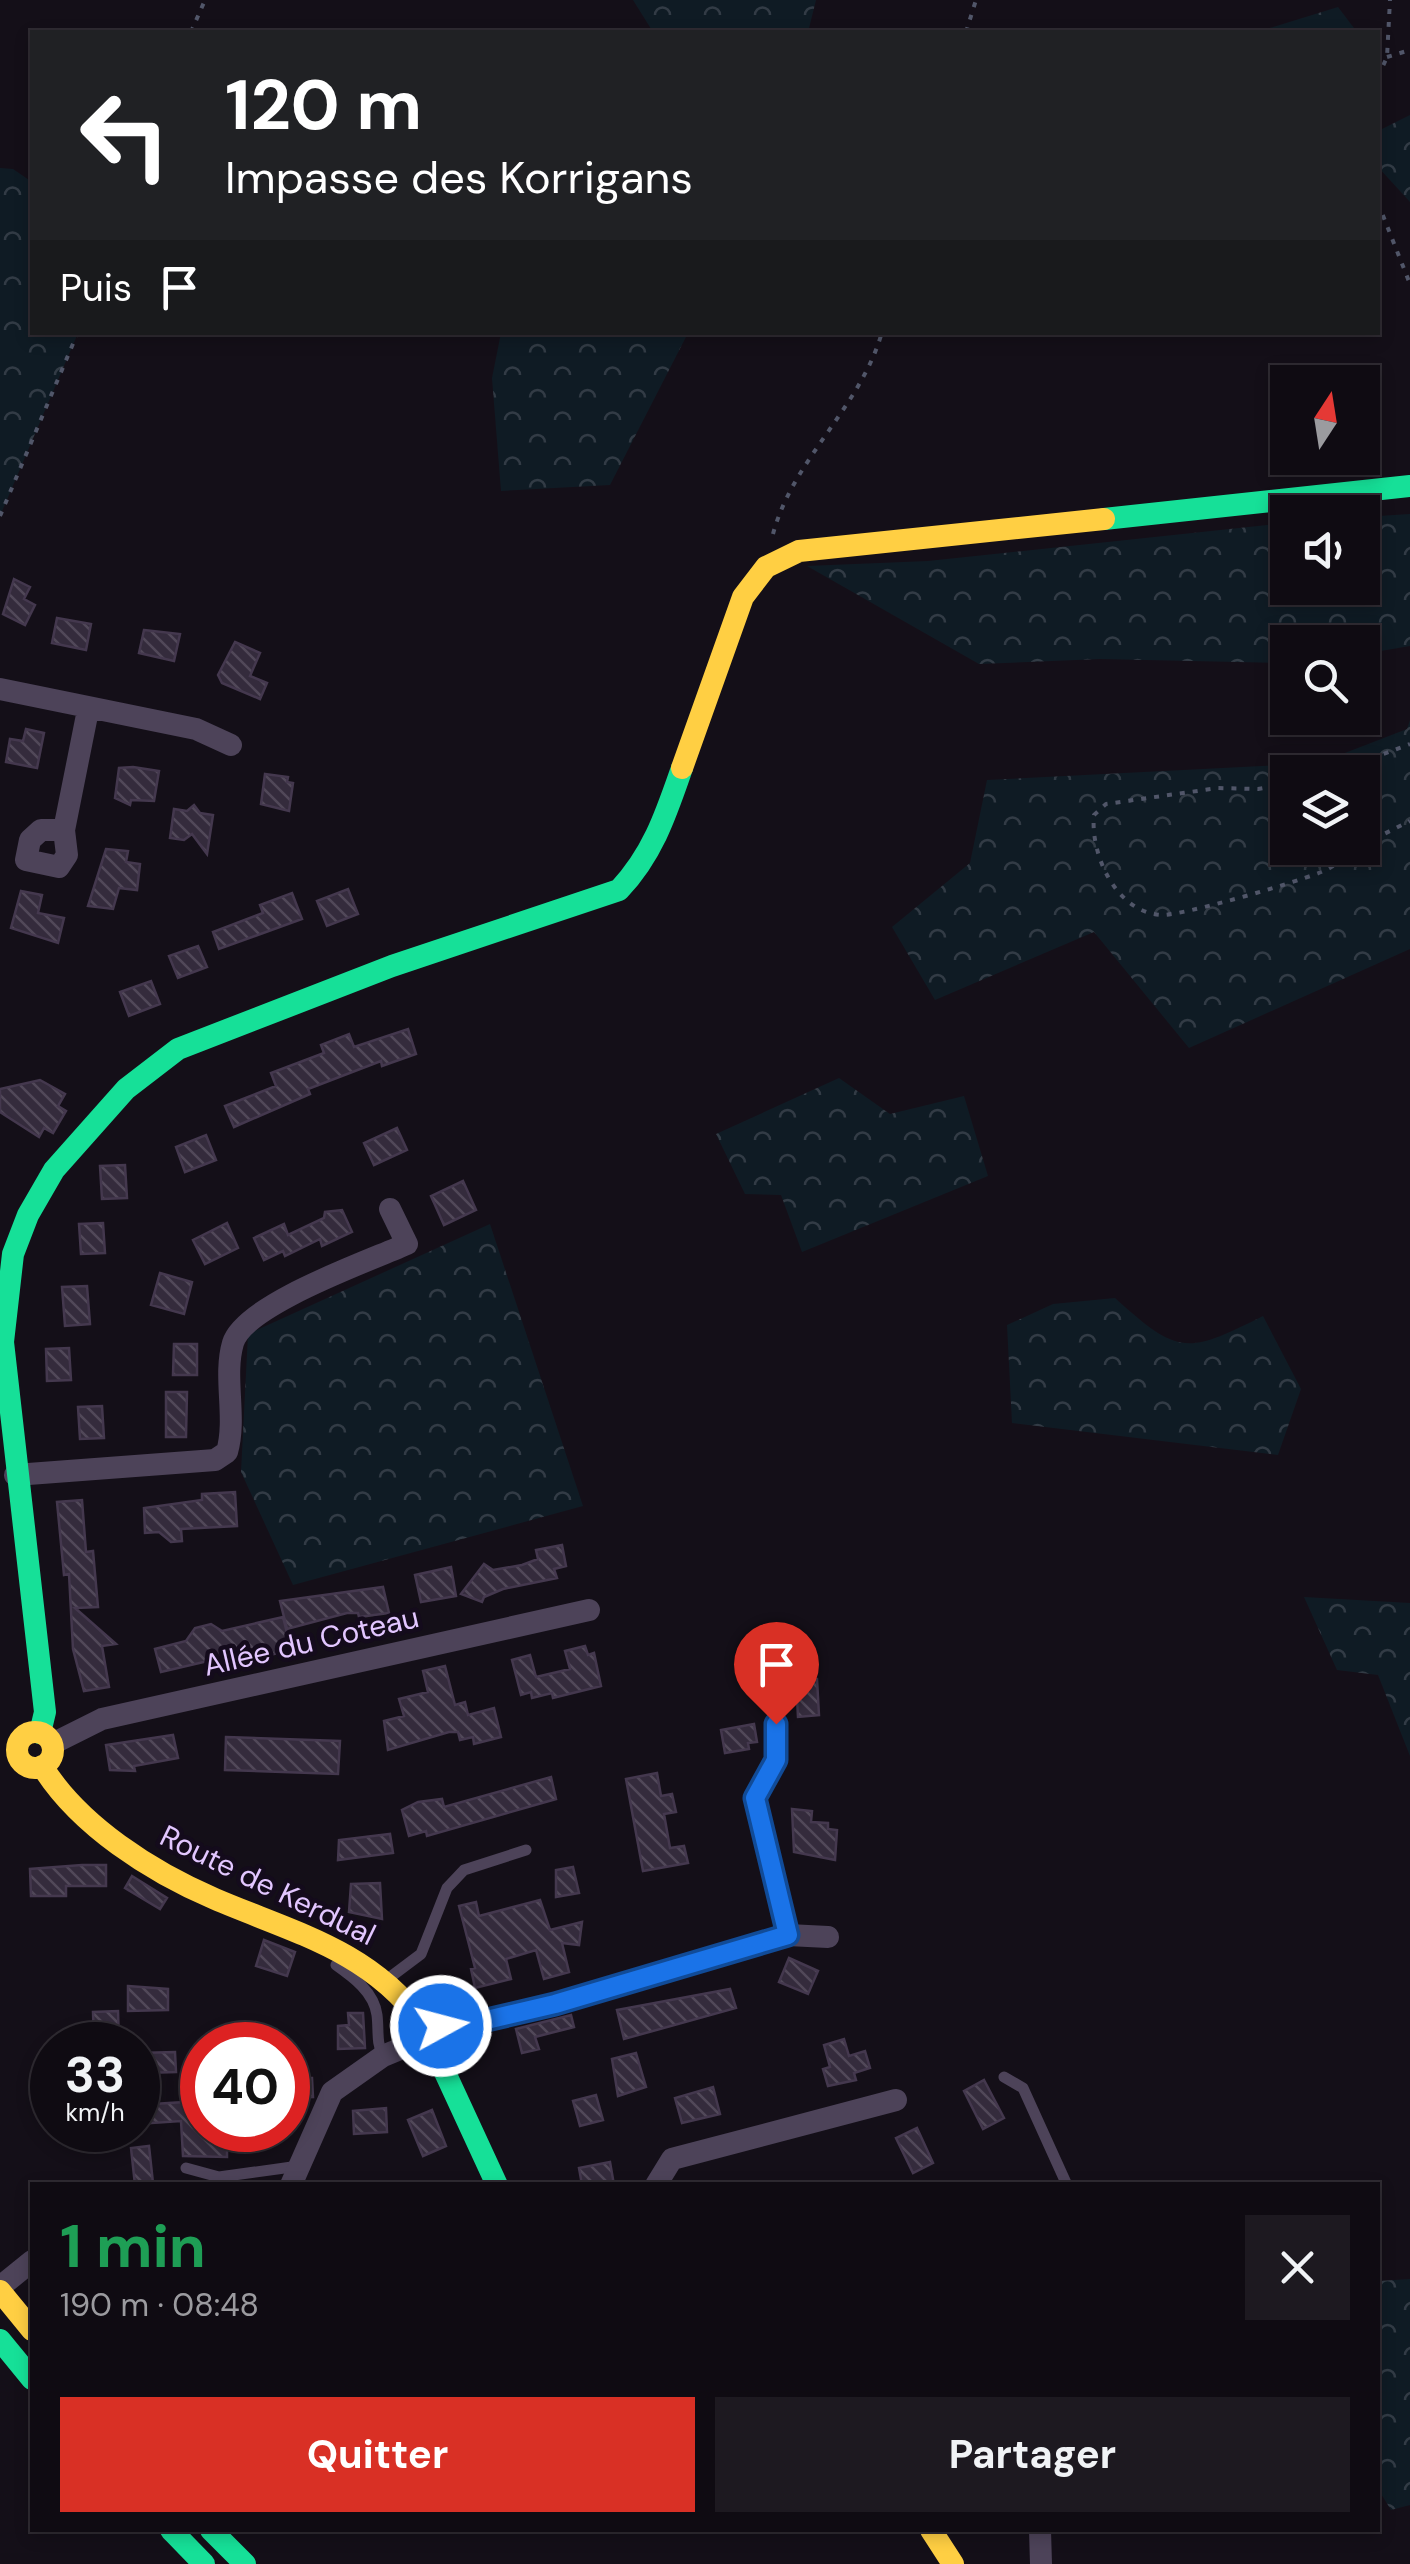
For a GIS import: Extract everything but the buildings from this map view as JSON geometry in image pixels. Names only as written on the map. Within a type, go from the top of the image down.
[{"type":"main road","points":[[31,1743],[46,1712],[15,1475],[3,1342],[5,1299],[13,1254],[28,1214],[54,1170],[126,1089],[178,1049],[392,966],[620,890],[641,867],[658,836],[743,597],[754,576],[770,561],[800,551],[1410,486]]},
{"type":"main road","name":"Route de Kerdual","points":[[31,1743],[49,1779],[104,1833],[182,1884],[334,1949],[388,1978],[408,1997],[421,2021]]},
{"type":"main road","points":[[440,2042],[420,2052],[412,2044],[413,2028],[421,2021],[432,2020],[496,2182]]},
{"type":"main road","points":[[0,2289],[30,2327]]},
{"type":"main road","points":[[0,2340],[30,2377]]},
{"type":"main road","points":[[173,2532],[204,2564]]},
{"type":"main road","points":[[213,2532],[245,2564]]},
{"type":"main road","points":[[933,2532],[953,2564]]},
{"type":"street","points":[[0,689],[196,729],[232,744]]},
{"type":"street","points":[[64,830],[88,710]]},
{"type":"street","points":[[15,1475],[215,1460],[227,1452],[232,1436],[232,1345],[242,1327],[270,1306],[407,1244],[390,1209]]},
{"type":"street","name":"Allée du Coteau","points":[[31,1743],[102,1720],[588,1610]]},
{"type":"street","points":[[776,1724],[776,1760],[755,1798],[788,1935]]},
{"type":"street","points":[[440,2042],[788,1935],[828,1937]]},
{"type":"street","points":[[295,2176],[332,2092],[383,2056],[412,2044]]},
{"type":"street","points":[[658,2182],[672,2160],[896,2100]]},
{"type":"street","points":[[0,2289],[30,2263]]},
{"type":"street","points":[[1040,2532],[1041,2564]]},
{"type":"lane","points":[[388,1978],[421,1954],[447,1888],[464,1870],[526,1850]]},
{"type":"lane","points":[[334,1949],[331,1962],[358,1980],[376,2010],[378,2046],[383,2056]]},
{"type":"lane","points":[[1004,2076],[1023,2088],[1066,2182]]},
{"type":"lane","points":[[186,2168],[219,2177],[295,2176]]},
{"type":"path","points":[[192,30],[205,0]]},
{"type":"path","points":[[967,30],[976,0]]},
{"type":"path","points":[[1380,73],[1387,58],[1390,0]]},
{"type":"path","points":[[1387,58],[1410,50]]},
{"type":"path","points":[[1380,208],[1410,284]]},
{"type":"path","points":[[0,516],[77,335]]},
{"type":"path","points":[[770,561],[779,511],[868,369],[881,335]]},
{"type":"path","points":[[1380,755],[1410,744]]},
{"type":"path","points":[[1270,787],[1218,788],[1106,804],[1094,815],[1097,858],[1131,902],[1158,915],[1191,912],[1333,865]]},
{"type":"path","points":[[1380,836],[1410,821]]},
{"type":"green space","points":[[633,0],[816,0],[808,30],[652,30]]},
{"type":"green space","points":[[1338,7],[1355,30],[1263,30]]},
{"type":"green space","points":[[1410,115],[1410,202],[1380,169],[1380,130]]},
{"type":"green space","points":[[0,168],[13,169],[30,181],[30,335],[77,335],[0,516]]},
{"type":"green space","points":[[501,335],[687,335],[610,485],[501,491],[492,378]]},
{"type":"green space","points":[[1410,514],[1410,646],[1380,651],[1380,625],[1270,625],[1270,663],[1100,659],[979,664],[807,566],[928,561],[1270,525],[1270,605],[1380,605],[1380,516]]},
{"type":"green space","points":[[1410,720],[1410,949],[1189,1048],[1094,932],[935,1000],[892,927],[970,863],[987,780],[1270,766],[1270,865],[1380,865],[1380,755],[1340,755],[1407,729]]},
{"type":"green space","points":[[839,1078],[890,1114],[964,1096],[988,1176],[802,1252],[781,1195],[745,1194],[716,1134]]},
{"type":"green space","points":[[490,1224],[583,1506],[293,1585],[241,1472],[248,1334]]},
{"type":"green space","points":[[1115,1298],[1154,1331],[1184,1343],[1217,1337],[1263,1316],[1301,1389],[1278,1455],[1012,1423],[1007,1325],[1053,1304]]},
{"type":"green space","points":[[1304,1597],[1410,1603],[1410,1756],[1378,1675],[1337,1670]]},
{"type":"green space","points":[[1410,2279],[1410,2505],[1391,2510],[1380,2492],[1380,2281]]},
{"type":"traffic: fast","points":[[1104,519],[1410,486]]},
{"type":"traffic: fast","points":[[40,1733],[45,1712],[3,1342],[13,1254],[28,1215],[54,1170],[126,1089],[178,1049],[392,966],[619,890],[650,848],[682,768]]},
{"type":"traffic: fast","points":[[436,2053],[496,2182]]},
{"type":"traffic: fast","points":[[0,2340],[30,2377]]},
{"type":"traffic: fast","points":[[173,2532],[204,2564]]},
{"type":"traffic: fast","points":[[213,2532],[245,2564]]},
{"type":"traffic: slow","points":[[682,768],[743,597],[766,567],[799,551],[1104,519]]},
{"type":"traffic: slow","points":[[35,1732],[47,1738],[53,1750],[47,1762],[35,1768],[23,1762],[17,1750],[23,1738],[35,1732]]},
{"type":"traffic: slow","points":[[42,1766],[76,1808],[142,1861],[191,1888],[300,1933],[353,1960],[378,1977],[421,2021]]},
{"type":"traffic: slow","points":[[0,2291],[30,2328]]},
{"type":"traffic: slow","points":[[932,2532],[953,2564]]},
{"type":"route","points":[[441,2026],[444,2030],[555,2004],[788,1935],[755,1798],[763,1777],[776,1760],[776,1724]]}]
